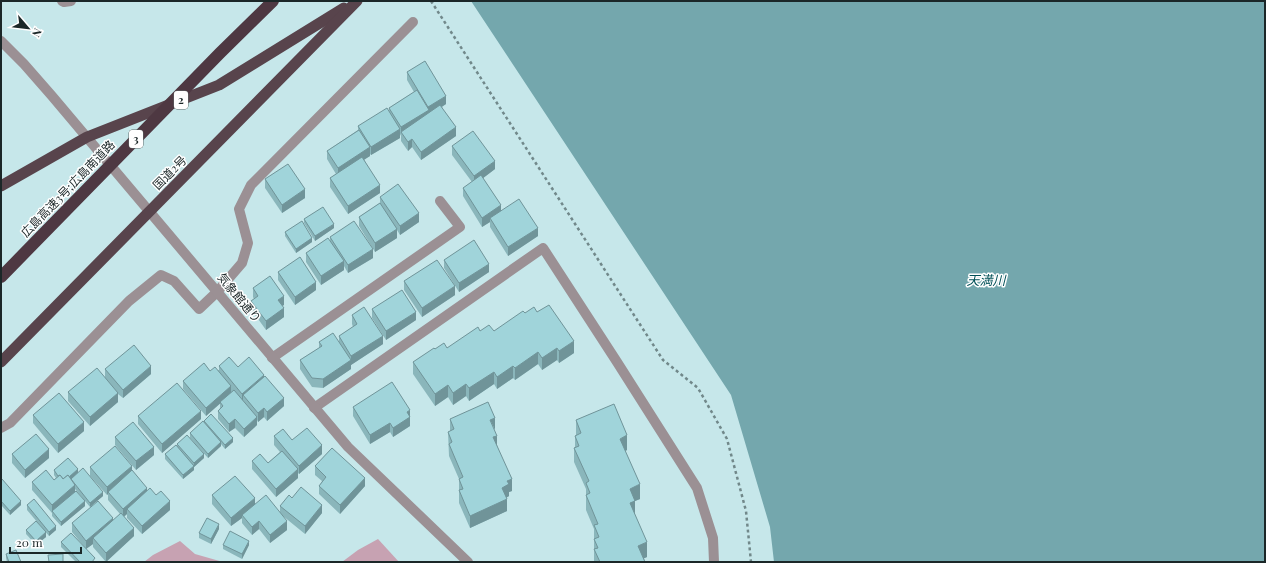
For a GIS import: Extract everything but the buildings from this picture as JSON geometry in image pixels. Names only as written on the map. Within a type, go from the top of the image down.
[{"type":"highway","name":"広島高速3号;広島南道路","points":[[1,277],[220,53],[273,1]]},
{"type":"highway","name":"国道2号","points":[[1,186],[87,137],[219,85],[356,1]]},
{"type":"highway","name":"国道2号","points":[[1,362],[356,1]]},
{"type":"street","points":[[62,1],[71,1]]},
{"type":"street","points":[[1,428],[10,423],[128,301],[161,275],[174,281],[199,309],[217,292],[242,263],[248,243],[239,209],[251,184],[413,22]]},
{"type":"street","name":"気象館通り","points":[[1,41],[24,64],[87,137],[348,447],[468,562]]},
{"type":"street","points":[[272,358],[460,227],[440,201]]},
{"type":"street","points":[[314,408],[543,248],[697,488],[713,538],[714,562]]},
{"type":"path","points":[[431,1],[663,360],[698,388],[702,394],[727,439],[746,511],[751,562]]},
{"type":"shaded area","points":[[378,539],[399,562],[342,562],[358,550]]},
{"type":"shaded area","points":[[180,541],[195,554],[223,562],[144,562],[153,555]]},
{"type":"water","name":"天満川","points":[[471,1],[1265,1],[1265,562],[774,562],[770,527],[731,395]]}]
